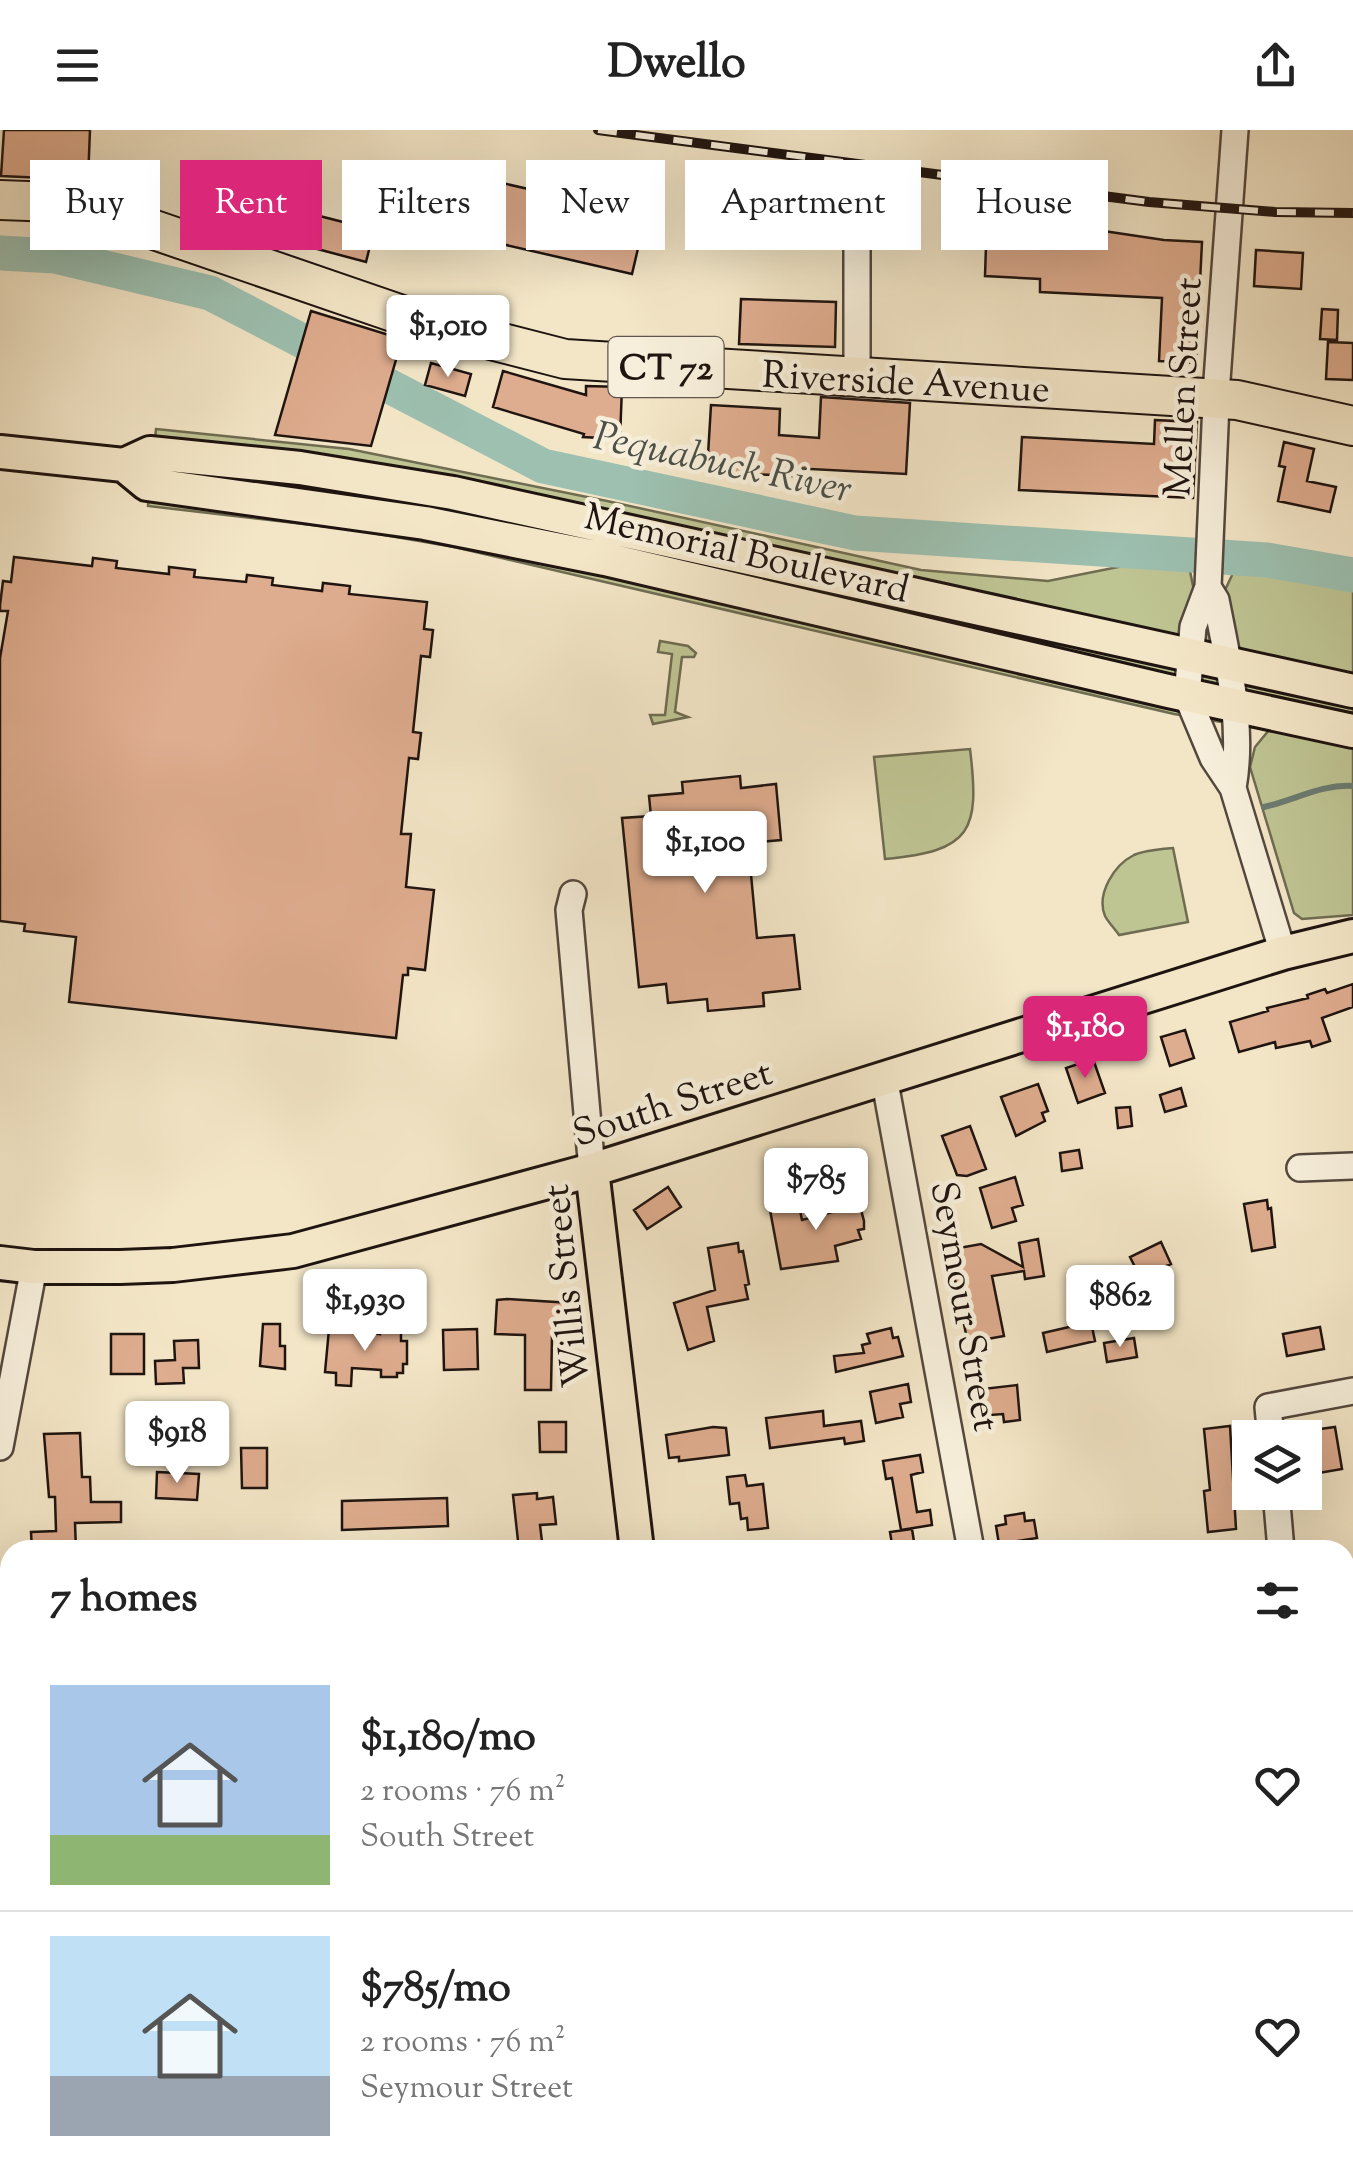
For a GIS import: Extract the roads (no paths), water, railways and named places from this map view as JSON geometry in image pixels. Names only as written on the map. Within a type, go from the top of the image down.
[{"type":"highway","name":"Riverside Avenue","points":[[0,200],[55,202],[108,214],[428,324],[565,359],[1217,399],[1353,426]]},
{"type":"main road","name":"Memorial Boulevard","points":[[0,452],[124,465],[150,453],[300,468],[453,493],[1353,691]]},
{"type":"main road","name":"Memorial Boulevard","points":[[124,465],[147,484],[424,522],[587,555],[1187,696],[1353,731]]},
{"type":"main road","name":"South Street","points":[[0,1263],[34,1267],[173,1265],[293,1251],[592,1170],[1283,952],[1353,936]]},
{"type":"main road","name":"Willis Street","points":[[592,1170],[636,1540]]},
{"type":"street","name":"Mellen Street","points":[[1234,130],[1208,587],[1193,627],[1187,696],[1213,758],[1234,788],[1283,952]]},
{"type":"street","points":[[857,250],[858,379]]},
{"type":"street","name":"Mellen Street","points":[[1208,587],[1216,600],[1235,706],[1238,762],[1234,788]]},
{"type":"street","name":"Willis Street","points":[[574,894],[569,910],[592,1170]]},
{"type":"street","name":"Seymour Street","points":[[884,1077],[969,1540]]},
{"type":"street","points":[[1300,1168],[1353,1166]]},
{"type":"street","points":[[0,1447],[34,1267]]},
{"type":"street","points":[[1269,1420],[1268,1408],[1353,1391]]},
{"type":"street","points":[[1278,1510],[1280,1540]]},
{"type":"waterway","name":"Pequabuck River","points":[[0,253],[55,256],[210,293],[543,466],[855,533],[1267,560],[1353,575]]},
{"type":"waterway","points":[[1264,807],[1319,790],[1353,786]]},
{"type":"railway","points":[[598,130],[1149,202],[1275,212],[1353,213]]}]
